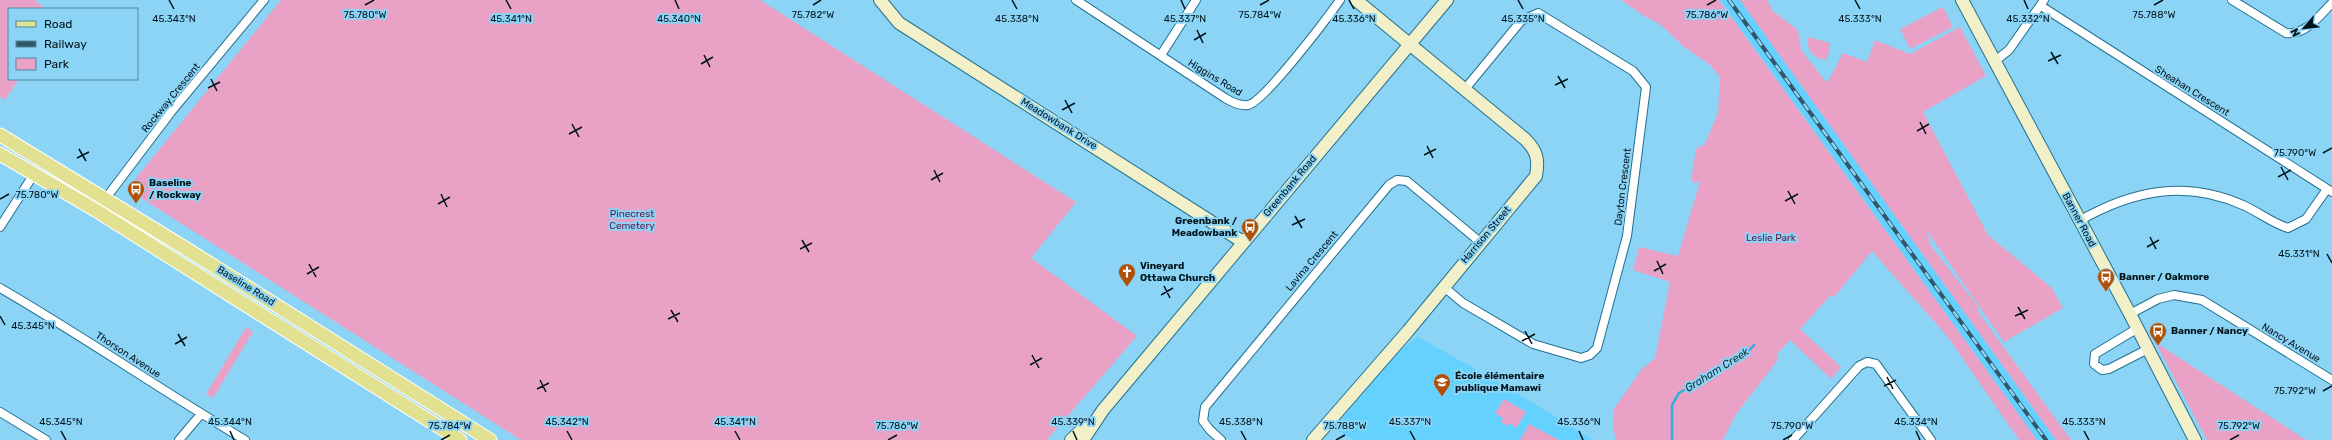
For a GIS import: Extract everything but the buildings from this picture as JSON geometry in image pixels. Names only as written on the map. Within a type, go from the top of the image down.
[{"type":"main road","name":"Baseline Road","points":[[0,135],[105,198],[490,440]]},
{"type":"main road","name":"Baseline Road","points":[[0,154],[97,211],[460,440]]},
{"type":"street","name":"Rockway Crescent","points":[[97,211],[105,198],[171,112],[264,0]]},
{"type":"street","name":"Meadowbank Drive","points":[[880,0],[899,23],[1243,242]]},
{"type":"street","name":"Higgins Road","points":[[1076,0],[1237,104],[1249,105],[1265,93],[1340,0]]},
{"type":"street","points":[[1161,56],[1196,0]]},
{"type":"street","name":"Harrison Street","points":[[1313,440],[1444,287],[1536,176],[1538,156],[1525,140],[1356,0]]},
{"type":"street","name":"Greenbank Road","points":[[1083,440],[1103,410],[1447,0]]},
{"type":"street","name":"Banner Road","points":[[1962,0],[2079,221],[2138,328],[2195,440]]},
{"type":"street","points":[[2232,0],[2286,33],[2293,34],[2308,26],[2332,3]]},
{"type":"street","points":[[1994,61],[2009,50],[2042,3]]},
{"type":"street","name":"Sheahan Crescent","points":[[2042,3],[2329,190]]},
{"type":"street","name":"Dayton Crescent","points":[[1444,287],[1463,303],[1533,344],[1581,358],[1590,355],[1597,348],[1627,236],[1646,87],[1633,71],[1538,13],[1520,21],[1465,89]]},
{"type":"street","points":[[0,227],[34,174]]},
{"type":"street","name":"Lavina Crescent","points":[[1221,440],[1203,421],[1205,407],[1389,185],[1397,180],[1407,181],[1480,242]]},
{"type":"street","points":[[2079,221],[2105,206],[2145,193],[2186,189],[2208,192],[2227,198],[2247,206],[2278,225],[2288,228],[2306,219],[2329,190]]},
{"type":"street","name":"Thorson Avenue","points":[[0,288],[66,326],[201,414],[245,440]]},
{"type":"street","name":"Nancy Avenue","points":[[2130,314],[2158,299],[2174,295],[2202,300],[2332,380]]},
{"type":"street","points":[[2138,328],[2095,354],[2094,364],[2102,370],[2109,369],[2148,349]]},
{"type":"street","points":[[1793,440],[1859,366],[1867,362],[1876,364],[1931,440]]},
{"type":"street","name":"Greenbank Road","points":[[1071,440],[1103,410]]},
{"type":"street","points":[[0,412],[46,440]]},
{"type":"street","points":[[179,440],[201,414]]},
{"type":"shaded area","points":[[1720,0],[1740,0],[2056,440],[2037,440]]},
{"type":"shaded area","name":"École élémentaire publique Mamawi","points":[[1418,337],[1502,384],[1593,440],[1354,440],[1334,428],[1398,352]]},
{"type":"green space","points":[[0,0],[35,0],[44,8],[8,8],[8,80],[18,80],[5,100],[0,97]]},
{"type":"green space","name":"Pinecrest Cemetery","points":[[281,0],[760,0],[1076,202],[1031,258],[1137,336],[1047,440],[521,440],[127,189]]},
{"type":"green space","name":"Leslie Park","points":[[1621,0],[1719,0],[2037,440],[2019,440],[1947,336],[1872,251],[1835,296],[1830,296],[1800,329],[1841,367],[1831,379],[1790,340],[1777,354],[1778,360],[1736,414],[1723,440],[1616,440],[1613,427],[1614,409],[1641,370],[1655,358],[1670,282],[1633,270],[1639,247],[1678,256],[1700,181],[1695,183],[1691,180],[1696,149],[1701,145],[1704,146],[1718,113],[1720,77],[1710,65],[1683,46],[1660,24],[1644,16]]},
{"type":"green space","points":[[1740,0],[1767,0],[1773,11],[1798,30],[1801,50],[1827,83],[1843,53],[1867,62],[1875,40],[1910,54],[1960,27],[1986,76],[1923,112],[1988,235],[2052,288],[2063,308],[2004,342],[1927,231],[1931,246],[1977,305],[1979,313],[2071,440],[2056,440]]},
{"type":"green space","points":[[1943,7],[1953,27],[1910,49],[1900,29]]},
{"type":"green space","points":[[1808,37],[1830,43],[1828,57],[1824,60],[1816,57],[1811,52],[1808,46]]},
{"type":"green space","points":[[246,327],[253,332],[213,398],[206,394]]},
{"type":"green space","points":[[2155,342],[2306,440],[2207,440]]},
{"type":"green space","points":[[1504,399],[1526,412],[1516,428],[1509,423],[1507,426],[1501,422],[1503,418],[1495,413]]},
{"type":"green space","points":[[1529,424],[1559,440],[1520,440]]},
{"type":"waterway","name":"Graham Creek","points":[[1672,440],[1672,405],[1679,393],[1746,354],[1754,345]]},
{"type":"railway","points":[[1729,0],[2046,440]]},
{"type":"place","name":"Baseline / Rockway","points":[[136,204]]},
{"type":"place","name":"Greenbank / Meadowbank","points":[[1250,242]]},
{"type":"place","name":"Vineyard Ottawa Church","points":[[1127,287]]},
{"type":"place","name":"Banner / Oakmore","points":[[2106,292]]},
{"type":"place","name":"Banner / Nancy","points":[[2158,346]]},
{"type":"place","name":"École élémentaire publique Mamawi","points":[[1442,397]]}]
